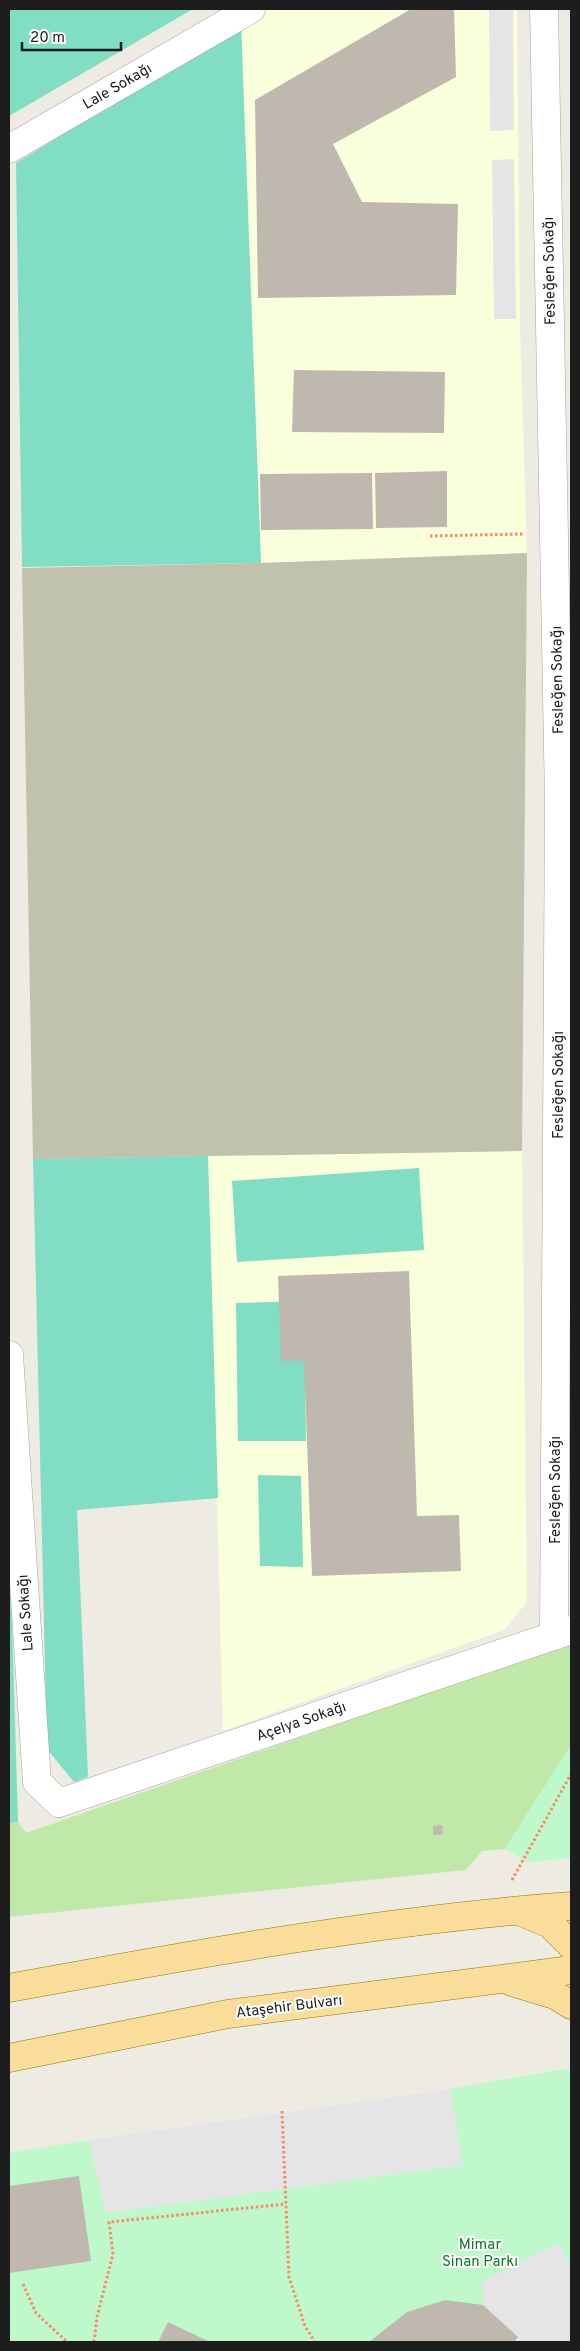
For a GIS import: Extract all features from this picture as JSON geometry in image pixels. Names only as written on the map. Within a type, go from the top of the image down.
[{"type":"main road","points":[[9,1988],[230,1947],[518,1910],[571,1906]]},
{"type":"main road","points":[[518,1910],[550,1924],[571,1945]]},
{"type":"main road","name":"Ataşehir Bulvarı","points":[[9,2058],[228,2014],[571,1970]]},
{"type":"main road","points":[[504,1979],[555,1995],[571,2005]]},
{"type":"street","name":"Lale Sokağı","points":[[9,149],[251,9]]},
{"type":"street","name":"Fesleğen Sokağı","points":[[544,9],[554,534],[565,800],[563,1633]]},
{"type":"street","name":"Lale Sokağı","points":[[9,1355],[37,1782]]},
{"type":"street","name":"Açelya Sokağı","points":[[37,1782],[59,1803],[563,1633]]},
{"type":"path","points":[[430,536],[554,534]]},
{"type":"path","points":[[512,1881],[571,1774]]},
{"type":"path","points":[[282,2111],[289,2277],[305,2326],[315,2342]]},
{"type":"path","points":[[94,2342],[97,2317],[113,2254],[109,2222],[286,2204]]},
{"type":"path","points":[[23,2284],[36,2312],[67,2342]]},
{"type":"shaded area","points":[[265,9],[517,9],[520,326],[527,553],[261,563],[241,22]]},
{"type":"shaded area","points":[[489,9],[513,9],[514,130],[490,131]]},
{"type":"shaded area","points":[[514,159],[516,319],[494,319],[492,160]]},
{"type":"shaded area","points":[[527,553],[522,1151],[33,1159],[22,568],[261,563]]},
{"type":"shaded area","points":[[522,1151],[527,1602],[504,1630],[223,1731],[208,1156]]},
{"type":"shaded area","points":[[450,2089],[463,2165],[106,2213],[89,2140]]},
{"type":"shaded area","points":[[558,2243],[571,2265],[571,2342],[514,2342],[518,2337],[483,2305],[481,2282]]},
{"type":"green space","points":[[9,9],[193,9],[9,116]]},
{"type":"green space","points":[[241,22],[261,563],[22,567],[16,163],[216,41]]},
{"type":"green space","points":[[208,1156],[218,1498],[77,1510],[88,1777],[74,1782],[47,1749],[33,1159]]},
{"type":"green space","points":[[419,1168],[424,1250],[237,1262],[232,1181]]},
{"type":"green space","points":[[304,1301],[306,1441],[238,1441],[236,1303]]},
{"type":"green space","points":[[258,1475],[301,1476],[303,1567],[260,1566]]},
{"type":"green space","points":[[9,1521],[18,1822],[9,1823]]},
{"type":"green space","points":[[571,1643],[571,1745],[505,1849],[482,1851],[466,1870],[9,1917],[9,1823],[18,1822],[26,1833]]},
{"type":"green space","points":[[571,1745],[571,1858],[528,1862],[505,1849]]},
{"type":"green space","name":"Mimar Sinan Parkı","points":[[564,2069],[571,2071],[571,2342],[9,2342],[9,2153],[89,2140],[106,2213],[462,2165],[450,2089]]},
{"type":"building","points":[[411,9],[454,9],[456,77],[333,144],[362,202],[458,204],[456,295],[258,298],[255,100]]},
{"type":"building","points":[[294,370],[445,372],[444,433],[292,432]]},
{"type":"building","points":[[447,471],[447,527],[376,528],[375,473]]},
{"type":"building","points":[[372,473],[373,529],[261,530],[260,474]]},
{"type":"building","points":[[409,1271],[417,1516],[459,1515],[461,1571],[312,1576],[304,1361],[281,1361],[278,1276]]},
{"type":"building","points":[[442,1825],[443,1834],[433,1835],[433,1826]]},
{"type":"building","points":[[79,2176],[91,2261],[9,2273],[9,2186]]},
{"type":"building","points":[[445,2300],[483,2305],[518,2337],[514,2342],[369,2342],[407,2312]]},
{"type":"building","points":[[168,2322],[210,2342],[158,2342]]}]
